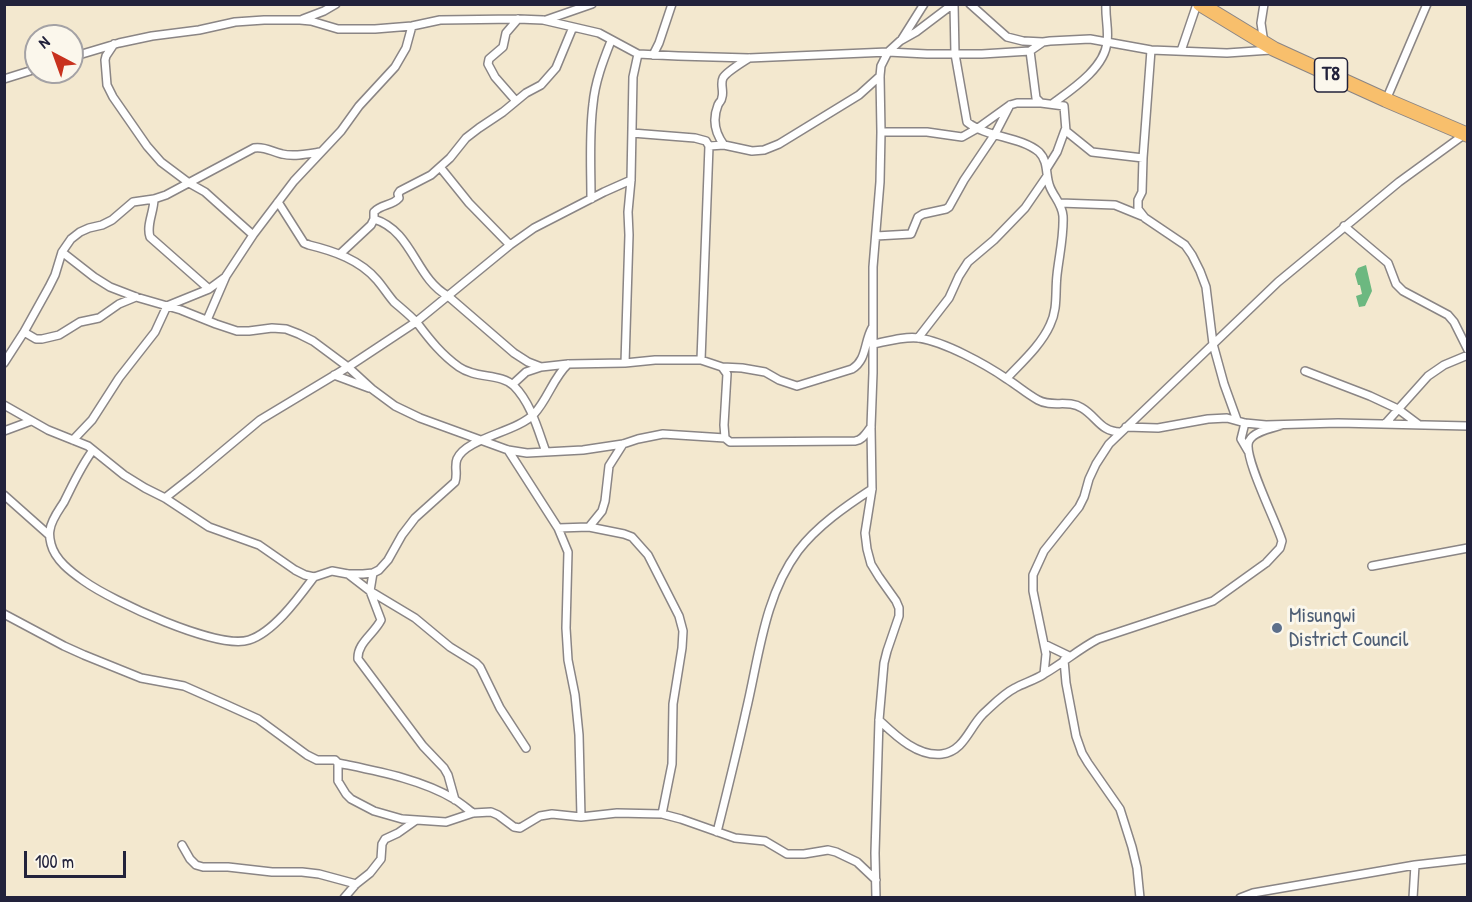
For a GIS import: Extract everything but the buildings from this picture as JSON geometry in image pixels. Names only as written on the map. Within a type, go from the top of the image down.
[{"type":"highway","name":"T8","points":[[1198,4],[1269,46],[1466,134]]},
{"type":"street","points":[[300,20],[336,4]]},
{"type":"street","points":[[543,20],[592,4]]},
{"type":"street","points":[[653,55],[672,4]]},
{"type":"street","points":[[900,41],[924,4]]},
{"type":"street","points":[[876,897],[879,720],[884,663],[899,616],[896,600],[871,564],[865,532],[872,489],[873,267],[880,182],[880,76],[881,66],[888,52],[953,4]]},
{"type":"street","points":[[953,4],[955,54],[967,122],[1036,150],[1042,156],[1047,168],[1050,187],[1060,203],[1063,214],[1055,312],[1044,338],[1007,378]]},
{"type":"street","points":[[970,4],[1007,37],[1023,41],[1090,39],[1151,50],[1227,53],[1269,46],[1261,23],[1264,4]]},
{"type":"street","points":[[1052,104],[1073,88],[1104,57],[1107,43],[1106,4]]},
{"type":"street","points":[[1182,51],[1198,4]]},
{"type":"street","points":[[1386,100],[1427,4]]},
{"type":"street","points":[[516,101],[495,77],[488,64],[489,59],[503,47],[506,33],[518,19]]},
{"type":"street","points":[[84,53],[152,36],[199,30],[234,22],[264,20],[300,20],[338,29],[375,30],[440,20],[543,20],[599,33],[638,54],[749,58],[888,52],[955,54],[1030,51],[1043,42]]},
{"type":"street","points":[[207,320],[226,276],[253,235],[294,181],[341,131],[359,106],[395,67],[406,48],[412,26]]},
{"type":"street","points":[[340,254],[375,219],[374,212],[378,208],[394,202],[399,198],[400,192],[421,181],[440,167],[466,138],[526,93],[541,85],[556,68],[573,27]]},
{"type":"street","points":[[591,199],[593,103],[598,78],[611,41]]},
{"type":"street","points":[[114,44],[105,60],[109,91],[153,155],[189,183],[205,192],[253,235]]},
{"type":"street","points":[[1145,218],[1138,209],[1138,200],[1142,192],[1151,50]]},
{"type":"street","points":[[1030,51],[1036,98],[1041,103]]},
{"type":"street","points":[[625,363],[633,77],[638,54]]},
{"type":"street","points":[[724,145],[717,133],[714,120],[722,99],[722,81],[725,76],[749,58]]},
{"type":"street","points":[[4,79],[24,73]]},
{"type":"street","points":[[709,146],[724,145],[752,151],[764,150],[779,144],[859,95],[880,76]]},
{"type":"street","points":[[1047,168],[1062,141],[1065,130],[1065,107],[1073,88]]},
{"type":"street","points":[[881,132],[927,132],[962,136],[1017,103],[1041,103],[1065,107]]},
{"type":"street","points":[[876,236],[911,234],[918,217],[949,207],[1011,105]]},
{"type":"street","points":[[1065,130],[1092,152],[1143,158]]},
{"type":"street","points":[[632,133],[695,138],[706,141],[709,146],[701,360]]},
{"type":"street","points":[[1044,674],[1046,663],[1044,644],[1033,591],[1033,575],[1044,551],[1079,507],[1096,464],[1109,444],[1278,282],[1399,182],[1466,134]]},
{"type":"street","points":[[4,363],[55,275],[62,252],[71,239],[80,232],[112,220],[133,201],[154,199],[254,148],[260,147],[289,155],[320,152]]},
{"type":"street","points":[[440,167],[468,203],[510,245]]},
{"type":"street","points":[[918,338],[949,298],[959,276],[969,262],[1025,208],[1047,176]]},
{"type":"street","points":[[165,498],[260,420],[348,367],[416,322],[510,245],[541,224],[631,180]]},
{"type":"street","points":[[154,199],[154,209],[148,230],[150,237],[209,289]]},
{"type":"street","points":[[1125,209],[1138,200]]},
{"type":"street","points":[[278,202],[304,243],[340,254],[368,272],[392,300],[416,322],[435,346],[460,368],[470,374],[505,380],[513,384],[532,416],[546,452]]},
{"type":"street","points":[[879,720],[914,747],[931,754],[944,754],[963,742],[980,718],[1010,691],[1044,674],[1098,639],[1213,601],[1248,578],[1281,548],[1280,533],[1241,439],[1241,422],[1224,384],[1213,344],[1206,287],[1192,255],[1185,245],[1145,218],[1115,205],[1060,203]]},
{"type":"street","points":[[375,219],[384,222],[398,233],[428,279],[442,292],[514,352],[528,362],[541,367]]},
{"type":"street","points":[[1344,226],[1388,263],[1396,284],[1403,291],[1448,315],[1454,322],[1467,350]]},
{"type":"street","points":[[62,252],[110,287],[136,297],[237,331],[286,329],[313,341],[395,406],[420,418],[508,450],[526,453],[583,450],[623,444],[663,434],[725,438],[730,442],[859,441],[871,427]]},
{"type":"street","points":[[73,440],[92,420],[124,371],[155,332],[166,306],[209,289],[226,276]]},
{"type":"street","points":[[24,332],[36,339],[59,335],[75,324],[99,318],[119,304],[136,297]]},
{"type":"street","points":[[513,384],[526,372],[541,367],[655,360],[701,360],[722,367],[765,372],[797,386],[852,369],[858,365],[873,326]]},
{"type":"street","points":[[873,344],[918,338],[938,343],[960,352],[1007,378],[1039,401],[1048,404],[1074,404],[1108,431],[1158,428],[1227,418],[1266,425],[1338,423],[1467,426]]},
{"type":"street","points":[[1385,424],[1428,376],[1444,365],[1467,355]]},
{"type":"street","points":[[4,405],[48,430],[93,450],[124,475],[165,498],[208,527],[259,545],[305,575],[314,577],[332,571],[363,574],[373,573],[384,566],[415,518],[455,482],[456,463],[460,454],[480,440],[532,416],[557,376],[568,364]]},
{"type":"street","points":[[722,367],[727,374],[723,425],[725,438]]},
{"type":"street","points":[[1305,371],[1398,409],[1418,424]]},
{"type":"street","points":[[334,375],[372,389]]},
{"type":"street","points":[[4,431],[32,421]]},
{"type":"street","points":[[1248,452],[1248,443],[1251,438],[1282,424]]},
{"type":"street","points":[[590,527],[602,511],[607,472],[623,444]]},
{"type":"street","points":[[93,450],[79,470],[52,522],[49,535],[55,554],[60,561],[86,582],[142,612],[174,625],[224,641],[239,642],[260,635],[275,623],[291,608],[314,577]]},
{"type":"street","points":[[508,450],[558,528],[568,552],[566,627],[568,660],[575,695],[579,735],[581,817]]},
{"type":"street","points":[[717,832],[747,710],[768,610],[784,574],[810,537],[872,489]]},
{"type":"street","points":[[4,495],[49,535]]},
{"type":"street","points":[[558,528],[590,527],[633,537],[648,555],[681,623],[682,648],[673,704],[672,764],[662,814]]},
{"type":"street","points":[[1372,566],[1467,548]]},
{"type":"street","points":[[373,573],[370,591],[381,620],[358,650],[358,659],[423,746],[444,768],[455,800]]},
{"type":"street","points":[[348,574],[370,591],[415,618],[450,647],[476,663],[500,708],[526,748]]},
{"type":"street","points":[[4,614],[84,655],[141,678],[184,686],[258,719],[317,760],[332,759],[338,763],[427,786],[455,800],[473,813]]},
{"type":"street","points":[[1044,644],[1067,658]]},
{"type":"street","points":[[1067,658],[1066,683],[1076,736],[1088,763],[1120,809],[1137,868],[1140,897]]},
{"type":"street","points":[[338,763],[338,781],[351,800],[374,811],[402,819],[446,822],[473,813],[491,812],[520,828],[545,815],[581,817],[616,813],[662,814],[735,838],[765,841],[787,854],[828,850],[836,852],[857,862],[876,880]]},
{"type":"street","points":[[345,897],[381,859],[382,844],[385,839],[415,821]]},
{"type":"street","points":[[182,845],[190,860],[202,867],[302,872],[357,884]]},
{"type":"street","points":[[1240,897],[1415,865],[1467,859]]},
{"type":"street","points":[[1413,897],[1415,865]]},
{"type":"green space","points":[[1366,265],[1372,291],[1365,306],[1359,307],[1356,296],[1362,294],[1355,274],[1358,268]]},
{"type":"place","name":"Misungwi District Council","points":[[1277,628]]}]
